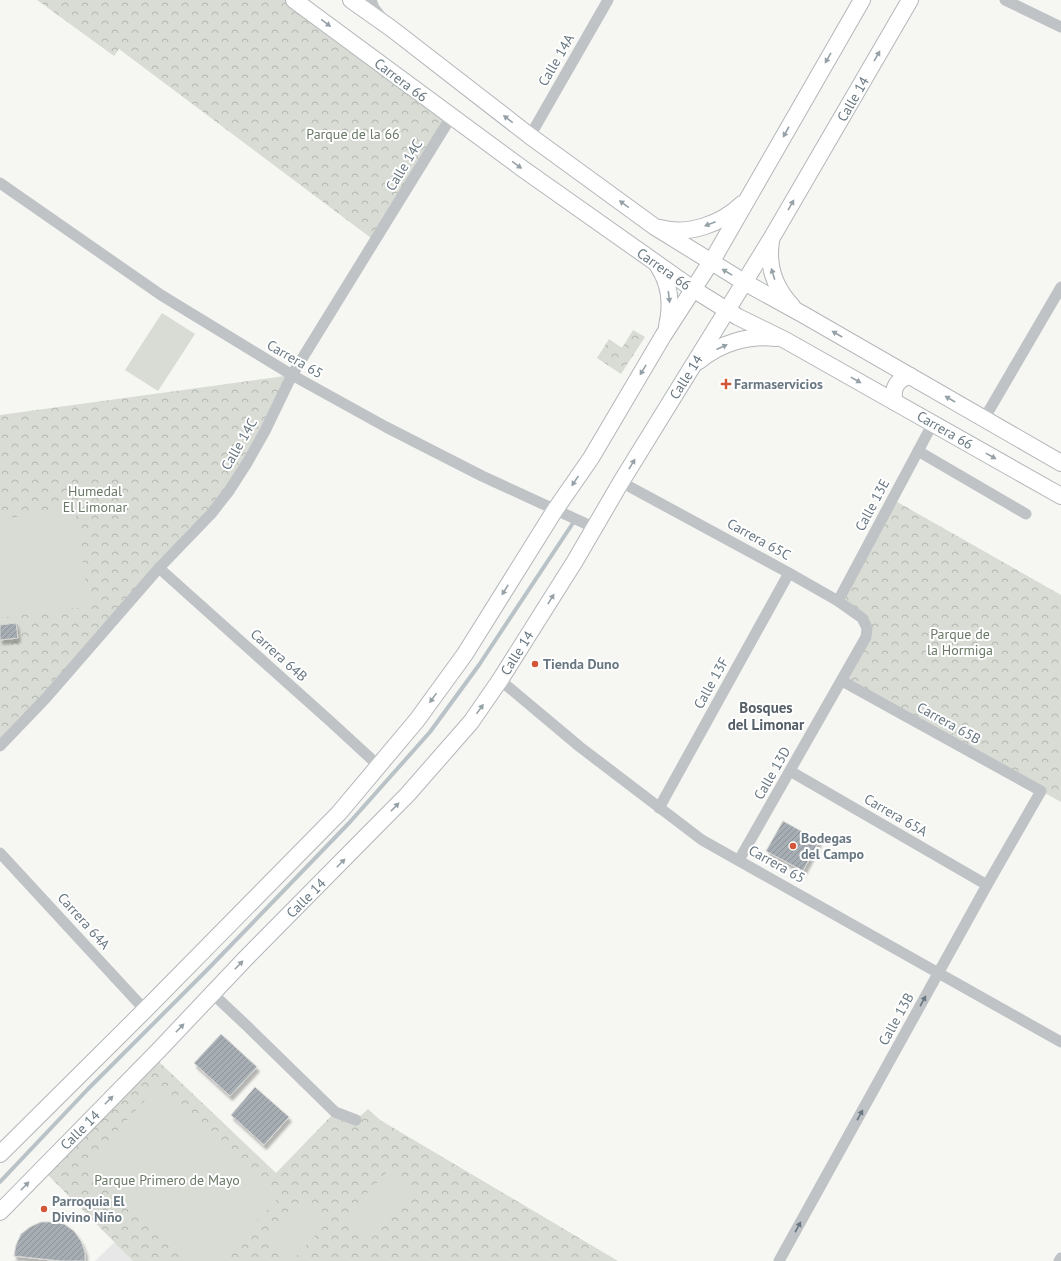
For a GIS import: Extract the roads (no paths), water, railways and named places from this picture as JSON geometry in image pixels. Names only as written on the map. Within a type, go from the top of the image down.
[{"type":"street","name":"Carrera 66","points":[[294,0],[451,117],[693,289],[726,310],[785,340],[1061,496]]},
{"type":"street","name":"Carrera 66","points":[[351,0],[392,29],[530,136],[655,227],[744,282],[1061,463]]},
{"type":"street","points":[[371,0],[374,8],[392,29]]},
{"type":"street","name":"Calle 14A","points":[[530,136],[608,0]]},
{"type":"street","points":[[0,1154],[145,1010],[339,813],[417,720],[465,654],[555,510],[591,458],[663,336],[711,262],[862,0]]},
{"type":"street","name":"Calle 14","points":[[4,1208],[212,993],[408,794],[471,722],[500,680],[575,561],[621,482],[771,239],[910,0]]},
{"type":"street","points":[[1005,0],[1061,27]]},
{"type":"street","name":"Calle 14C","points":[[0,746],[46,698],[159,568],[211,514],[229,491],[265,431],[292,375],[451,117]]},
{"type":"street","name":"Carrera 65","points":[[0,183],[161,295],[292,375],[386,427],[482,476],[594,528]]},
{"type":"street","points":[[655,227],[682,230],[710,224],[733,212],[752,192]]},
{"type":"street","points":[[771,239],[770,261],[776,283],[787,301],[798,312],[804,315]]},
{"type":"street","points":[[654,262],[663,274],[669,294],[669,316],[663,336]]},
{"type":"street","points":[[984,419],[1061,287]]},
{"type":"street","points":[[690,369],[712,351],[738,340],[762,338],[785,340]]},
{"type":"street","points":[[895,402],[893,392],[896,385],[903,378],[910,376]]},
{"type":"street","name":"Calle 13E","points":[[838,601],[933,423]]},
{"type":"street","points":[[918,451],[1026,514]]},
{"type":"street","name":"Carrera 65C","points":[[621,482],[789,572],[838,601],[862,618],[867,628],[866,637]]},
{"type":"street","name":"Carrera 64B","points":[[159,568],[379,766]]},
{"type":"street","name":"Calle 13F","points":[[659,808],[789,572]]},
{"type":"street","name":"Calle 13D","points":[[739,860],[866,637]]},
{"type":"street","name":"Carrera 65","points":[[500,680],[580,747],[702,840],[1061,1042]]},
{"type":"street","name":"Carrera 65B","points":[[842,681],[1041,791]]},
{"type":"street","name":"Carrera 65A","points":[[790,771],[987,885]]},
{"type":"street","name":"Calle 13B","points":[[778,1261],[987,885],[1041,791]]},
{"type":"street","name":"Carrera 64A","points":[[0,853],[145,1010]]},
{"type":"street","points":[[212,993],[335,1112],[356,1120]]},
{"type":"street","points":[[0,1224],[4,1208]]},
{"type":"waterway","points":[[0,1182],[88,1089],[206,971],[350,822],[430,732],[479,665],[575,520]]},
{"type":"place","name":"Farmaservicios","points":[[726,384]]},
{"type":"place","name":"Tienda Duno","points":[[535,664]]},
{"type":"place","name":"Bodegas del Campo","points":[[793,846]]},
{"type":"place","name":"Parroquia El Divino Niño","points":[[44,1209]]},
{"type":"district","name":"Bosques del Limonar","points":[[766,716]]},
{"type":"park label","name":"Parque de la 66","points":[[353,134]]},
{"type":"park label","name":"Humedal El Limonar","points":[[95,500]]},
{"type":"park label","name":"Parque de la Hormiga","points":[[960,642]]},
{"type":"park label","name":"Parque Primero de Mayo","points":[[167,1180]]}]
